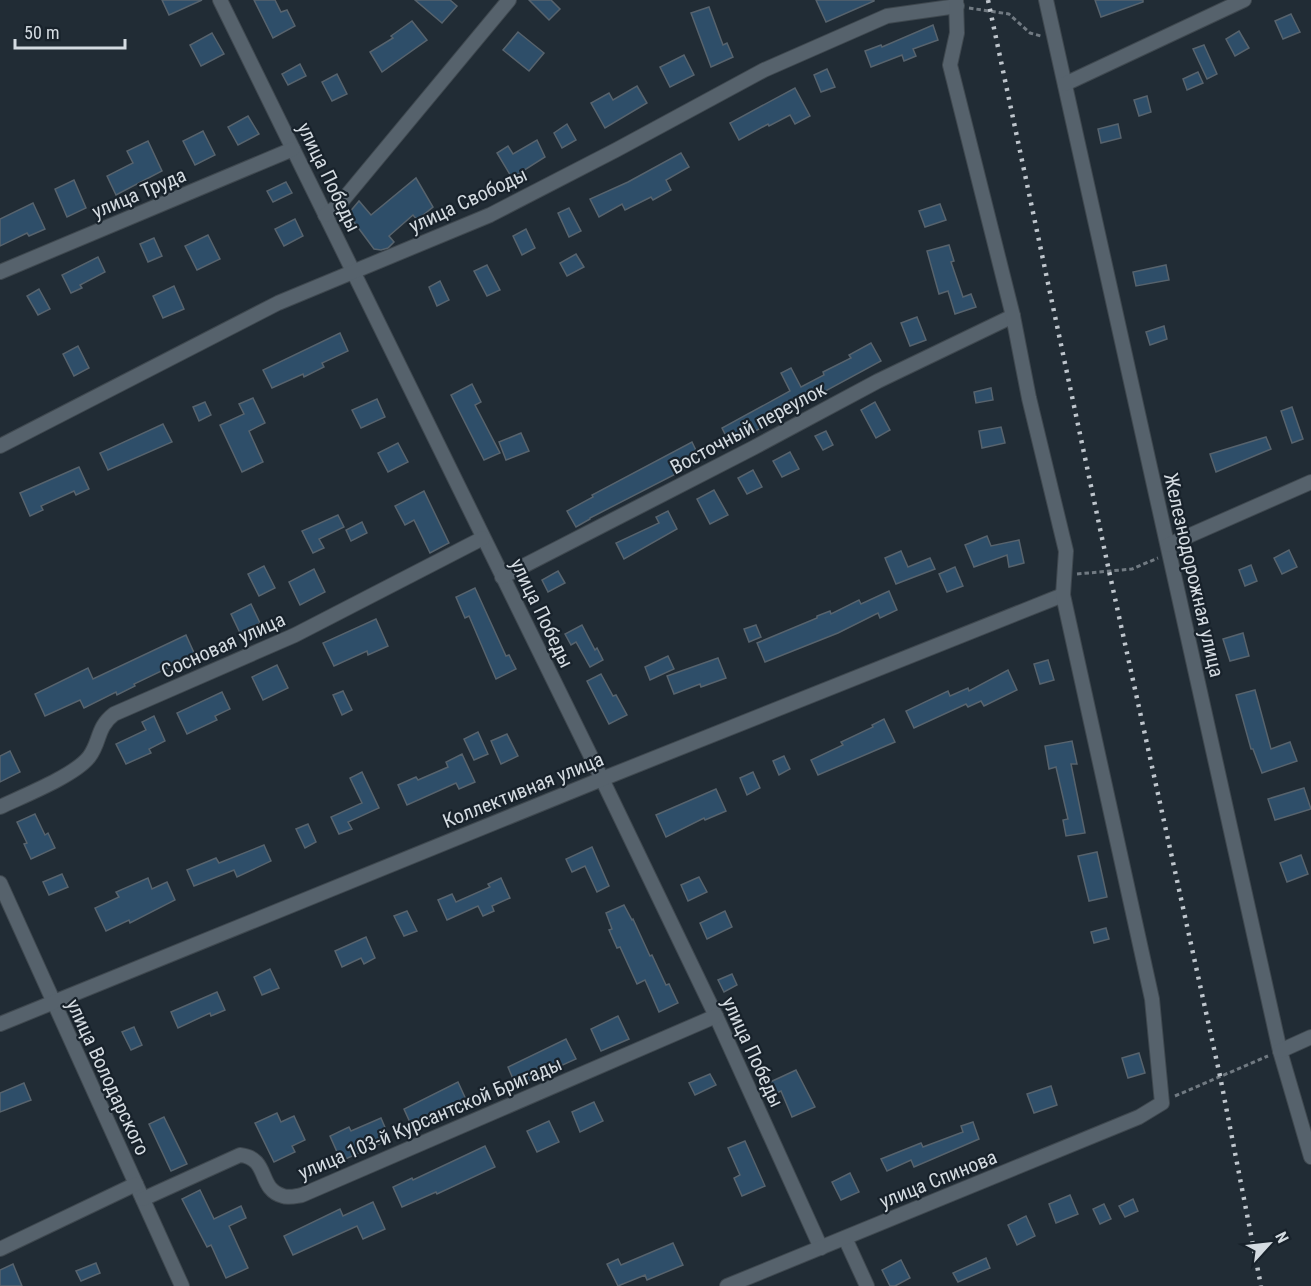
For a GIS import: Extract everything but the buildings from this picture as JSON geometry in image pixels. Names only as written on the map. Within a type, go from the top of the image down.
[{"type":"street","name":"улица Победы","points":[[220,0],[602,779],[716,1016],[821,1248]]},
{"type":"street","points":[[325,215],[338,206],[509,0]]},
{"type":"street","name":"Железнодорожная улица","points":[[1046,0],[1280,1051],[1311,1157]]},
{"type":"street","points":[[1065,84],[1244,0]]},
{"type":"street","points":[[956,3],[957,33],[950,65],[1013,316],[1029,398],[1066,551],[1063,595],[1152,999],[1162,1103]]},
{"type":"street","name":"улица Свободы","points":[[0,446],[278,303],[489,215],[764,70],[887,16],[956,3]]},
{"type":"street","name":"улица Труда","points":[[0,272],[293,149]]},
{"type":"street","name":"Восточный переулок","points":[[502,577],[878,381],[1013,316]]},
{"type":"street","points":[[1168,545],[1311,482]]},
{"type":"street","name":"Сосновая улица","points":[[0,807],[78,768],[89,756],[104,722],[114,714],[295,635],[483,538]]},
{"type":"street","name":"Коллективная улица","points":[[0,1024],[602,779],[1063,595]]},
{"type":"street","name":"улица Володарского","points":[[0,883],[182,1286]]},
{"type":"street","name":"улица 103-й Курсантской Бригады","points":[[143,1199],[240,1155],[250,1156],[257,1162],[270,1190],[284,1197],[302,1195],[716,1016]]},
{"type":"street","points":[[1280,1051],[1311,1036]]},
{"type":"street","name":"улица Спинова","points":[[727,1286],[1139,1117],[1162,1103]]},
{"type":"street","points":[[0,1249],[136,1184]]},
{"type":"street","points":[[845,1238],[867,1286]]},
{"type":"path","points":[[956,3],[1009,15],[1030,33],[1054,40]]},
{"type":"path","points":[[1064,577],[1086,572],[1132,569],[1157,559],[1168,545]]},
{"type":"path","points":[[1162,1103],[1184,1090],[1280,1051]]},
{"type":"railway","points":[[988,0],[1109,571],[1220,1076],[1261,1286]]}]
